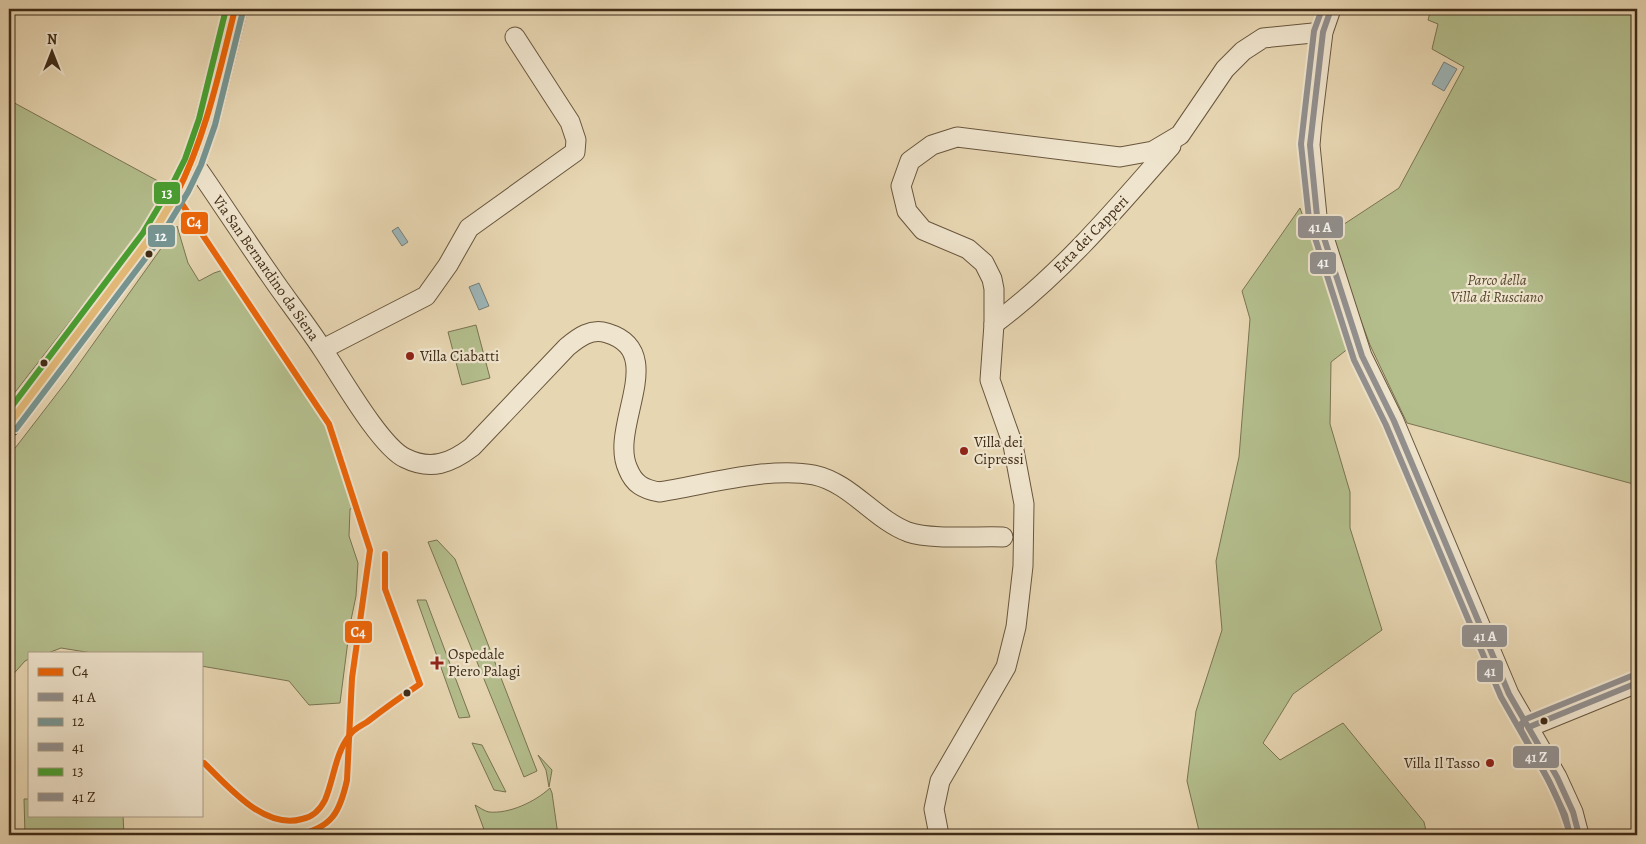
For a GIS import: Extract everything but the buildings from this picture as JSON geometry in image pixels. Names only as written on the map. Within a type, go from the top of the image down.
[{"type":"main road","points":[[9,424],[150,238],[181,187],[193,162],[207,122],[235,9]]},
{"type":"street","points":[[1331,9],[1323,32],[1310,145],[1317,216],[1362,356],[1394,421],[1509,694],[1557,777],[1573,812],[1579,835]]},
{"type":"street","name":"Erta dei Capperi","points":[[994,324],[1017,308],[1102,226],[1180,135],[1226,69],[1243,51],[1263,38],[1323,32]]},
{"type":"street","name":"Via San Bernardino da Siena","points":[[323,349],[426,296],[448,265],[468,228],[575,152],[576,140],[570,122],[515,37]]},
{"type":"street","points":[[938,835],[934,809],[940,781],[1006,667],[1016,627],[1023,566],[1024,504],[1013,445],[990,380],[994,324],[994,289],[992,279],[984,263],[968,249],[923,230],[907,211],[901,186],[910,161],[932,145],[957,137],[1120,157],[1153,151],[1180,135]]},
{"type":"street","name":"Via San Bernardino da Siena","points":[[193,162],[323,349],[367,416],[391,448],[404,458],[434,464],[447,463],[459,458],[472,447],[578,337],[590,332],[604,332],[628,344],[636,359],[635,386],[623,441],[623,452],[626,465],[635,482],[647,490],[659,492],[777,472],[803,473],[835,484],[895,525],[910,532],[927,536],[1003,536]]},
{"type":"street","points":[[1529,727],[1637,683]]},
{"type":"green space","name":"Parco della Villa di Rusciano","points":[[1431,9],[1637,9],[1637,485],[1407,423],[1370,345],[1329,234],[1399,188],[1464,67],[1432,49],[1438,24],[1428,20]]},
{"type":"green space","points":[[9,100],[169,187],[144,226],[9,400]]},
{"type":"green space","points":[[1300,208],[1349,348],[1331,362],[1330,424],[1350,492],[1350,528],[1382,630],[1293,694],[1263,743],[1280,760],[1343,723],[1424,822],[1427,835],[1200,835],[1187,781],[1196,711],[1222,630],[1216,561],[1239,457],[1250,319],[1242,291]]},
{"type":"green space","points":[[177,226],[188,263],[199,281],[226,269],[329,424],[356,507],[350,509],[349,536],[358,563],[356,596],[350,625],[340,703],[309,705],[289,681],[202,666],[202,652],[86,652],[61,648],[51,652],[28,652],[28,660],[9,679],[9,456],[66,382]]},
{"type":"green space","points":[[476,325],[490,378],[462,385],[448,332]]},
{"type":"green space","points":[[437,540],[455,559],[537,771],[524,777],[428,542]]},
{"type":"green space","points":[[417,600],[426,600],[470,717],[459,718]]},
{"type":"green space","points":[[472,743],[482,745],[506,792],[494,790]]},
{"type":"green space","points":[[538,755],[552,770],[549,787],[546,770]]},
{"type":"green space","points":[[550,788],[558,835],[486,835],[475,805],[489,812],[505,811],[537,798]]},
{"type":"green space","points":[[24,799],[28,799],[28,816],[123,816],[124,835],[25,835]]},
{"type":"water","points":[[1444,62],[1457,69],[1444,91],[1432,84]]},
{"type":"water","points":[[398,227],[408,242],[402,246],[392,231]]},
{"type":"water","points":[[479,283],[489,306],[479,310],[469,287]]},
{"type":"transit line","name":"13","points":[[9,410],[143,233],[173,183],[185,159],[199,119],[226,9]]},
{"type":"transit line","name":"C4","points":[[235,9],[204,127],[176,195],[329,424],[370,550],[352,678],[347,780],[341,801],[332,817],[319,828],[297,835]]},
{"type":"transit line","name":"41","points":[[1322,9],[1314,31],[1301,144],[1309,219],[1354,360],[1386,425],[1501,697],[1549,781],[1565,815],[1570,835]]},
{"type":"transit line","points":[[1331,9],[1323,32],[1310,145],[1317,216],[1362,356],[1394,421],[1509,694],[1557,777],[1573,812],[1579,835]]},
{"type":"transit line","name":"12","points":[[16,429],[157,243],[188,192],[201,165],[215,125],[243,11]]},
{"type":"transit line","name":"C4","points":[[204,763],[248,804],[274,818],[288,821],[302,819],[310,817],[318,810],[325,800],[344,743],[351,734],[420,684],[385,589],[385,554]]},
{"type":"transit line","points":[[1570,835],[1561,807],[1521,730],[1521,724],[1526,719],[1634,675]]},
{"type":"transit line","points":[[1529,727],[1637,683]]},
{"type":"place","name":"Villa Ciabatti","points":[[410,356]]},
{"type":"place","name":"Villa dei Cipressi","points":[[964,451]]},
{"type":"place","name":"Ospedale Piero Palagi","points":[[437,663]]},
{"type":"place","name":"Villa Il Tasso","points":[[1490,763]]}]
